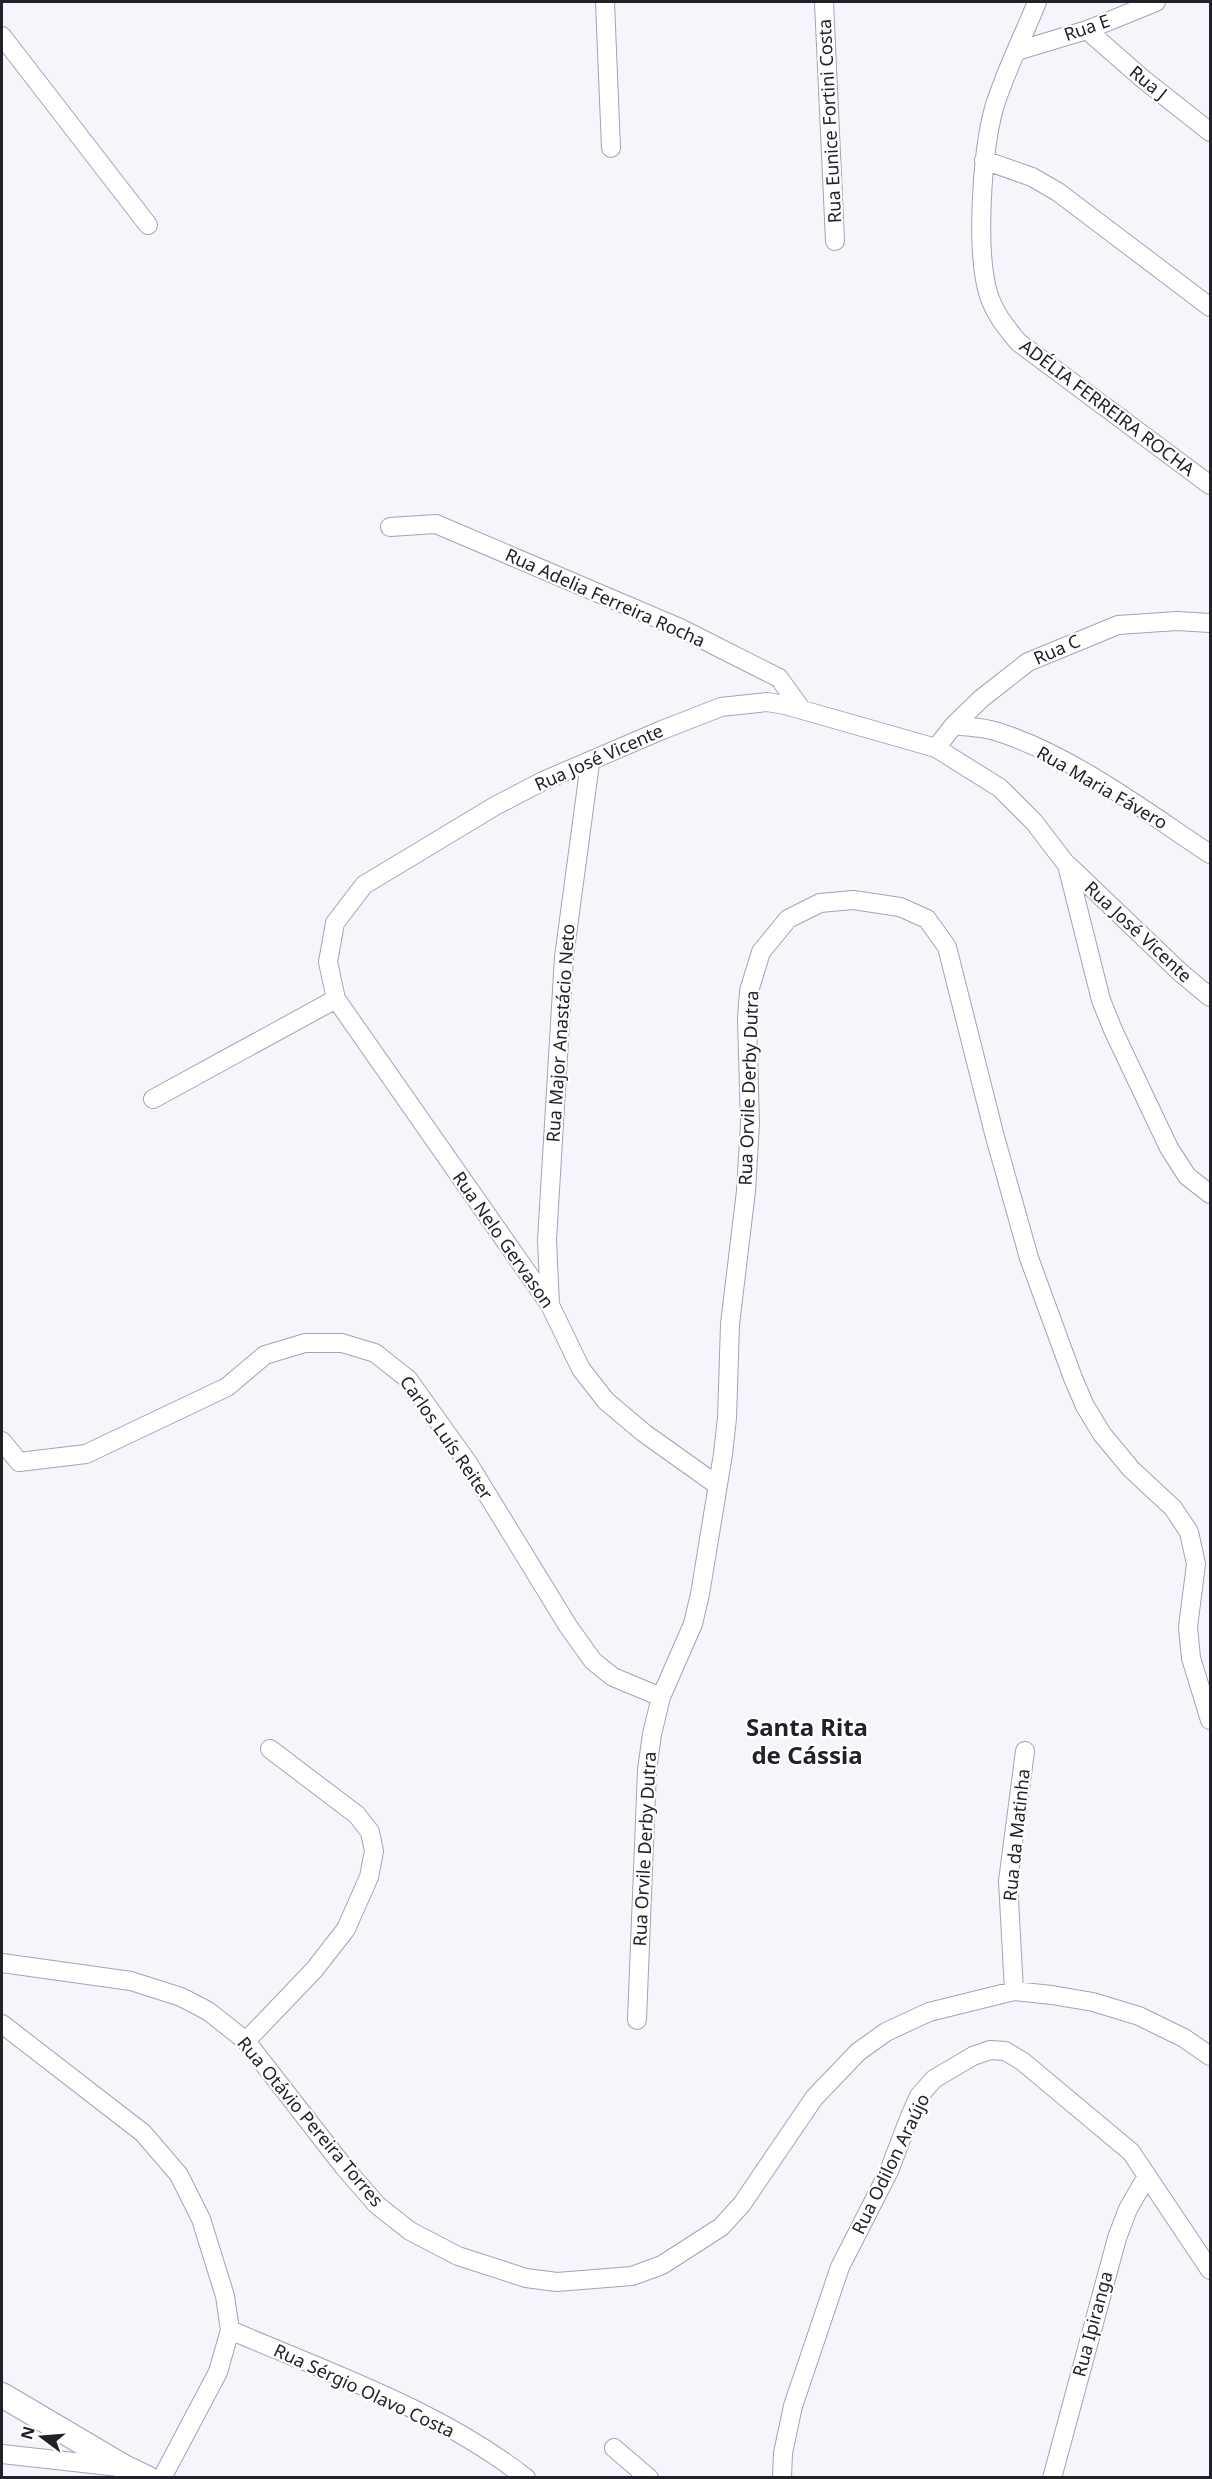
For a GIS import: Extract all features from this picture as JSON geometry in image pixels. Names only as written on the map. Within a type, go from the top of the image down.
[{"type":"main road","points":[[2,2394],[124,2467],[147,2478]]},
{"type":"street","points":[[605,2],[610,148]]},
{"type":"street","name":"Rua Eunice Fortini Costa","points":[[824,2],[835,241]]},
{"type":"street","name":"ADÉLIA FERREIRA ROCHA","points":[[1038,2],[993,110],[984,160],[982,262],[988,295],[999,320],[1018,342],[1210,485]]},
{"type":"street","name":"Rua E","points":[[1017,51],[1087,30],[1156,2]]},
{"type":"street","name":"Rua J","points":[[1087,30],[1143,80],[1210,132]]},
{"type":"street","points":[[2,36],[148,225]]},
{"type":"street","points":[[984,160],[1032,177],[1058,192],[1210,307]]},
{"type":"street","name":"Rua Adelia Ferreira Rocha","points":[[390,527],[436,524],[680,628],[779,678],[802,710]]},
{"type":"street","name":"Rua C","points":[[936,748],[954,725],[982,698],[1028,662],[1118,625],[1177,621],[1210,623]]},
{"type":"street","name":"Rua José Vicente","points":[[328,962],[335,923],[364,885],[495,806],[543,781],[721,707],[767,702],[936,748],[1000,788],[1034,822],[1067,865],[1181,974],[1210,998]]},
{"type":"street","name":"Rua Maria Fávero","points":[[954,725],[994,731],[1042,751],[1098,781],[1210,854]]},
{"type":"street","name":"Rua Major Anastácio Neto","points":[[550,1305],[547,1240],[564,957],[590,763]]},
{"type":"street","points":[[1067,865],[1101,1000],[1113,1030],[1169,1148],[1187,1176],[1210,1194]]},
{"type":"street","name":"Rua Orvile Derby Dutra","points":[[637,2020],[647,1770],[651,1734],[662,1697],[693,1624],[700,1594],[727,1418],[730,1324],[746,1191],[750,1123],[747,1019],[749,991],[761,952],[788,919],[820,903],[854,900],[900,907],[927,919],[947,947],[995,1137],[1029,1258],[1085,1406],[1102,1434],[1131,1469],[1173,1508],[1189,1532],[1196,1564],[1188,1627],[1191,1658],[1210,1720]]},
{"type":"street","name":"Rua Nelo Gervason","points":[[328,962],[336,999],[550,1305],[581,1369],[606,1401],[644,1433],[717,1485]]},
{"type":"street","points":[[153,1100],[336,999]]},
{"type":"street","name":"Carlos Luís Reiter","points":[[2,1442],[19,1462],[87,1454],[227,1387],[265,1355],[314,1343],[342,1343],[375,1353],[408,1379],[468,1463],[567,1626],[593,1661],[613,1677],[662,1697]]},
{"type":"street","points":[[246,2041],[314,1970],[346,1929],[369,1877],[374,1851],[370,1832],[357,1815],[270,1749]]},
{"type":"street","name":"Rua da Matinha","points":[[1014,1991],[1008,1881],[1025,1751]]},
{"type":"street","name":"Rua Otávio Pereira Torres","points":[[2,1964],[130,1980],[181,1997],[199,2006],[246,2041],[344,2167],[377,2205],[410,2231],[458,2256],[526,2278],[557,2282],[632,2276],[662,2265],[722,2227],[742,2204],[814,2098],[858,2052],[886,2032],[929,2012],[1014,1991],[1093,2002],[1139,2016],[1184,2038],[1210,2056]]},
{"type":"street","points":[[2,2024],[143,2133],[179,2175],[201,2219],[225,2296],[230,2330],[218,2372],[162,2478]]},
{"type":"street","name":"Rua Odilon Araújo","points":[[782,2478],[783,2453],[793,2406],[840,2268],[889,2171],[920,2096],[934,2079],[973,2056],[990,2050],[1005,2051],[1022,2061],[1131,2152],[1210,2270]]},
{"type":"street","name":"Rua Ipiranga","points":[[1052,2478],[1117,2238],[1128,2209],[1147,2176]]},
{"type":"street","name":"Rua Sérgio Olavo Costa","points":[[230,2330],[441,2423],[526,2478]]},
{"type":"street","points":[[614,2448],[649,2478]]},
{"type":"street","points":[[2,2454],[124,2467]]},
{"type":"district","name":"Santa Rita de Cássia","points":[[807,1742]]}]
